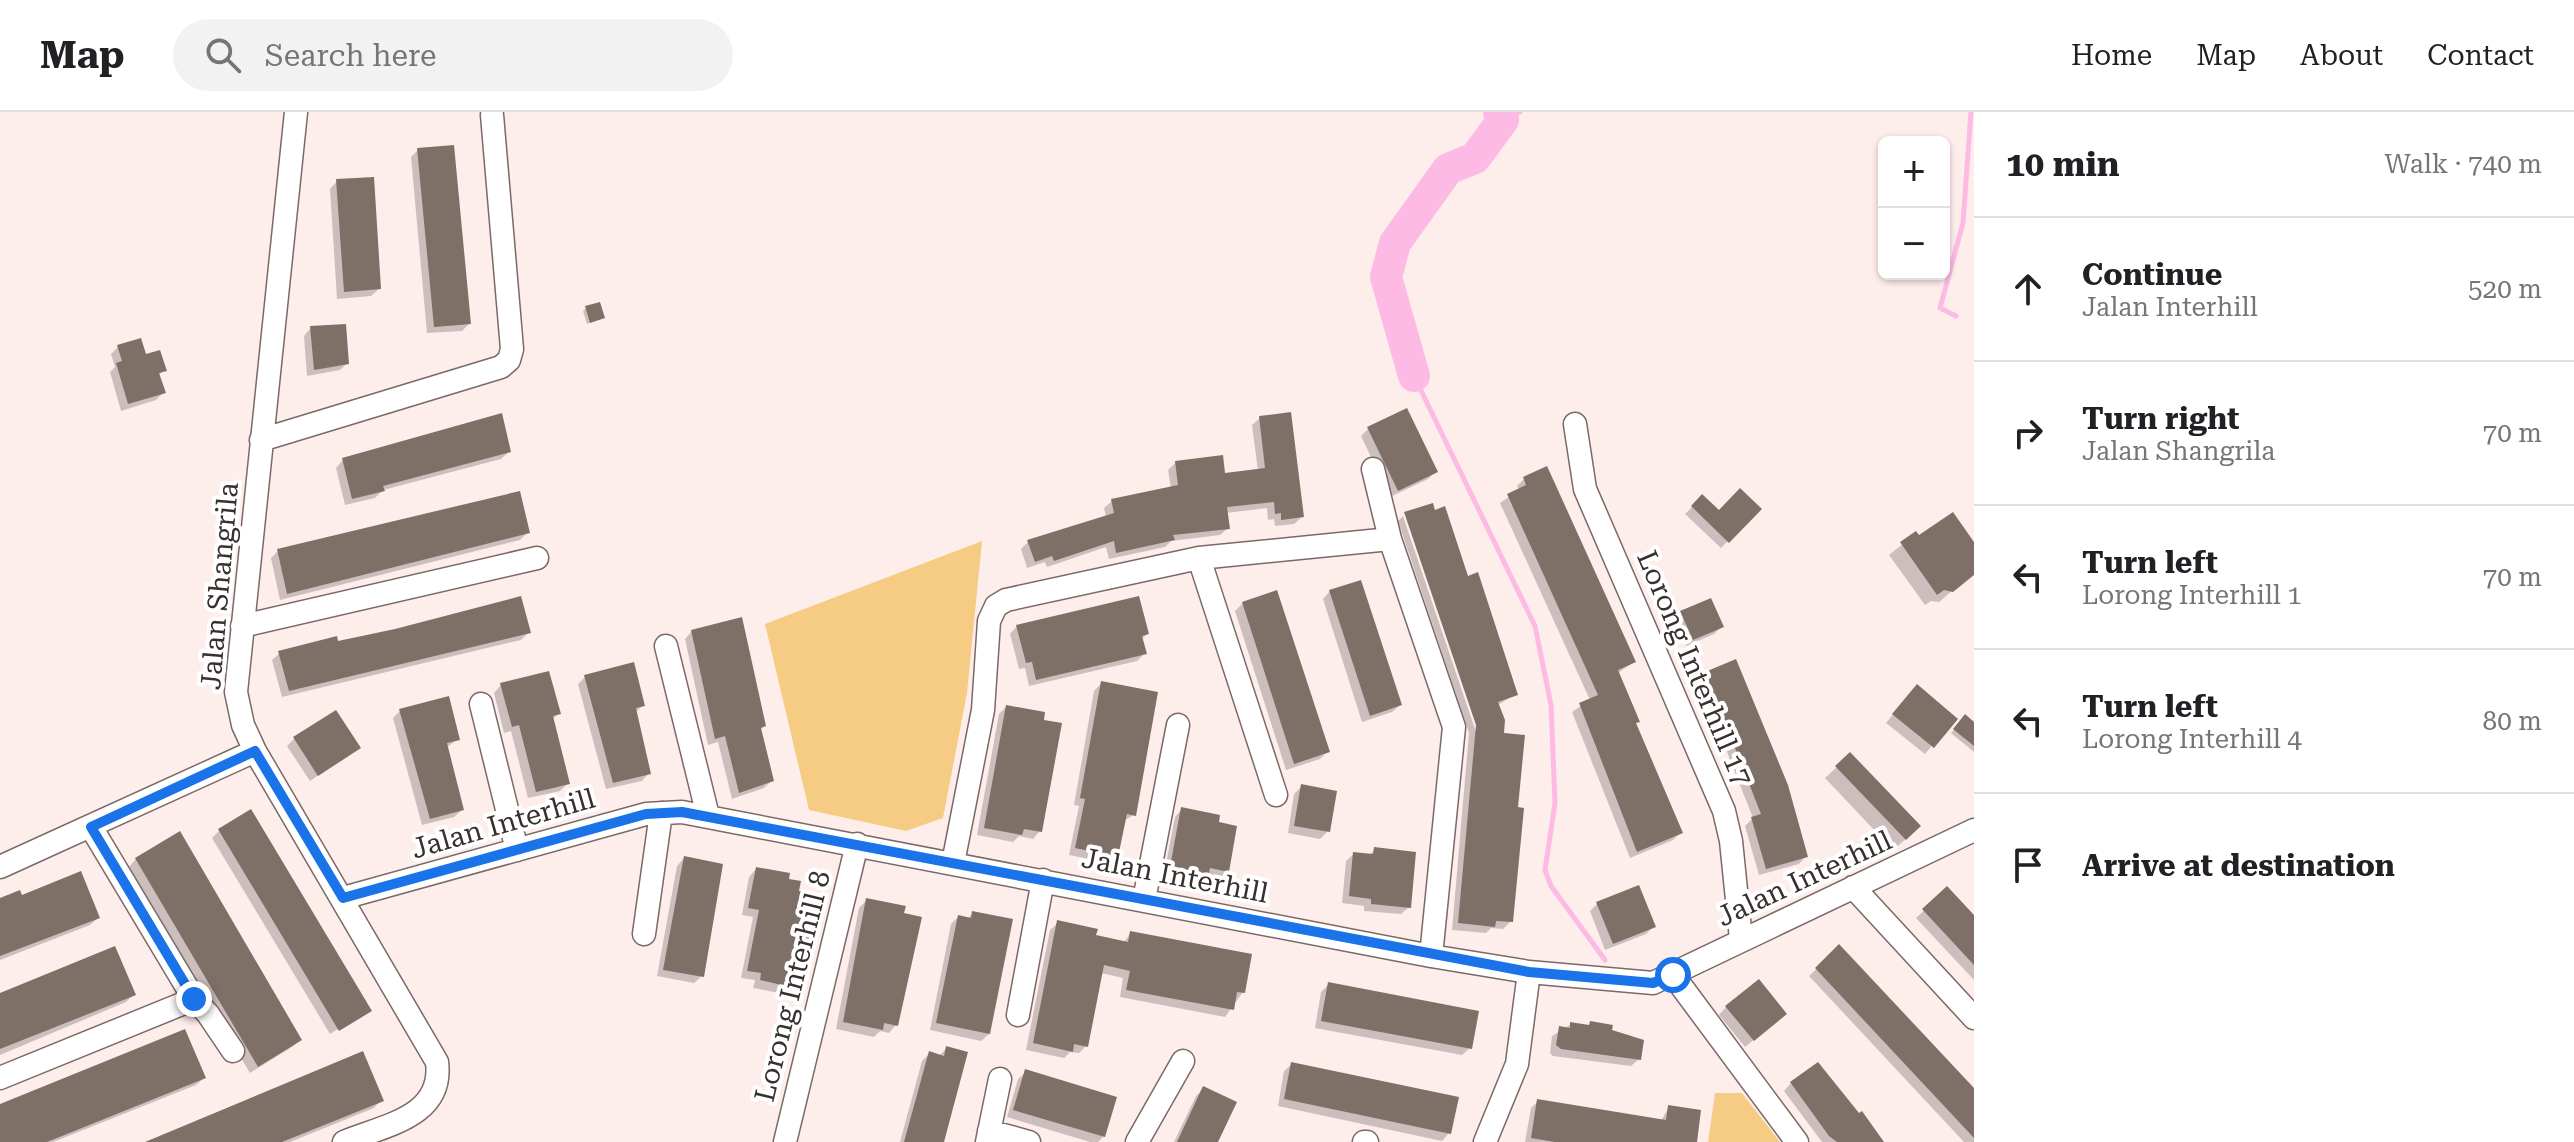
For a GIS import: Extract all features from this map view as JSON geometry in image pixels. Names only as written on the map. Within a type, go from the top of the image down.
[{"type":"street","name":"Jalan Shangrila","points":[[296,112],[236,692],[243,725],[255,751],[437,1062],[440,1080],[435,1094],[423,1109],[344,1142]]},
{"type":"street","points":[[261,440],[501,367],[509,360],[512,349],[492,115]]},
{"type":"street","name":"Lorong Interhill 17","points":[[1575,424],[1585,489],[1724,811],[1731,841],[1741,939]]},
{"type":"street","points":[[1373,469],[1390,539],[1454,727],[1431,956]]},
{"type":"street","points":[[953,863],[983,710],[989,621],[996,606],[1006,600],[1199,558],[1390,539]]},
{"type":"street","points":[[242,626],[537,558]]},
{"type":"street","points":[[1199,558],[1276,795]]},
{"type":"street","points":[[666,646],[708,816]]},
{"type":"street","points":[[481,704],[517,850]]},
{"type":"street","points":[[1144,900],[1178,725]]},
{"type":"street","points":[[0,867],[255,751]]},
{"type":"street","points":[[644,934],[661,813]]},
{"type":"street","name":"Jalan Interhill","points":[[343,898],[661,813],[708,816],[1431,956],[1529,972],[1653,983],[1974,830]]},
{"type":"street","points":[[91,827],[194,999],[233,1051]]},
{"type":"street","name":"Lorong Interhill 8","points":[[785,1142],[857,844]]},
{"type":"street","points":[[1018,1015],[1043,880]]},
{"type":"street","points":[[1853,887],[1974,1018]]},
{"type":"street","points":[[1485,1142],[1517,1064],[1529,972]]},
{"type":"street","points":[[1673,975],[1797,1142]]},
{"type":"street","points":[[0,1078],[194,999]]},
{"type":"street","points":[[1137,1142],[1183,1061]]},
{"type":"street","points":[[1000,1079],[988,1136],[1029,1142]]},
{"type":"shaded area","points":[[982,541],[967,693],[943,818],[906,831],[809,810],[765,624]]},
{"type":"shaded area","points":[[1715,1093],[1742,1093],[1780,1142],[1708,1142]]},
{"type":"building","points":[[454,145],[471,324],[434,327],[417,148]]},
{"type":"building","points":[[374,177],[381,289],[344,292],[336,179]]},
{"type":"building","points":[[600,302],[605,318],[590,323],[585,306]]},
{"type":"building","points":[[346,324],[349,364],[314,370],[310,326]]},
{"type":"building","points":[[141,338],[146,354],[160,350],[167,371],[159,373],[166,393],[128,404],[116,363],[122,361],[117,345]]},
{"type":"building","points":[[1407,408],[1438,472],[1398,491],[1367,427]]},
{"type":"building","points":[[1291,412],[1304,517],[1281,520],[1281,513],[1275,514],[1274,502],[1227,507],[1230,529],[1173,535],[1175,540],[1116,553],[1114,541],[1054,561],[1052,556],[1035,562],[1027,540],[1114,513],[1111,499],[1178,485],[1175,461],[1223,455],[1225,473],[1265,468],[1259,416]]},
{"type":"building","points":[[502,413],[511,452],[383,486],[385,491],[352,499],[342,458]]},
{"type":"building","points":[[1547,466],[1636,662],[1618,670],[1640,722],[1636,723],[1683,833],[1637,852],[1579,703],[1598,695],[1507,494],[1526,485],[1523,477]]},
{"type":"building","points":[[1740,488],[1762,509],[1729,543],[1691,506],[1702,494],[1719,510]]},
{"type":"building","points":[[520,491],[530,533],[287,594],[277,549]]},
{"type":"building","points":[[1433,503],[1435,510],[1445,506],[1468,576],[1478,572],[1518,695],[1498,702],[1505,720],[1504,733],[1525,735],[1518,807],[1524,808],[1513,922],[1496,921],[1495,927],[1458,923],[1476,725],[1404,512]]},
{"type":"building","points":[[1953,512],[1974,542],[1974,575],[1953,592],[1944,590],[1937,595],[1900,542],[1916,531],[1919,535]]},
{"type":"building","points":[[1361,580],[1402,705],[1370,716],[1329,590]]},
{"type":"building","points":[[1277,590],[1330,752],[1294,764],[1242,602]]},
{"type":"building","points":[[521,596],[531,633],[289,691],[278,651],[337,636],[338,641],[395,629]]},
{"type":"building","points":[[1139,596],[1149,634],[1142,636],[1147,654],[1036,680],[1032,662],[1026,663],[1016,625]]},
{"type":"building","points":[[1711,598],[1724,627],[1693,640],[1680,611]]},
{"type":"building","points":[[742,617],[766,726],[761,728],[774,781],[739,793],[725,736],[715,739],[691,630]]},
{"type":"building","points":[[1736,659],[1788,785],[1808,857],[1766,869],[1751,817],[1761,814],[1705,672]]},
{"type":"building","points":[[634,662],[645,706],[636,708],[651,774],[613,783],[584,675]]},
{"type":"building","points":[[549,671],[561,714],[553,716],[570,784],[536,792],[519,725],[512,727],[500,683]]},
{"type":"building","points":[[1101,681],[1158,692],[1136,816],[1127,814],[1118,857],[1075,848],[1085,799],[1080,798]]},
{"type":"building","points":[[1917,684],[1958,719],[1934,748],[1892,714]]},
{"type":"building","points":[[449,696],[460,740],[447,743],[464,810],[430,819],[399,709]]},
{"type":"building","points":[[1006,705],[1045,712],[1044,720],[1062,723],[1042,832],[1024,829],[1022,835],[984,828]]},
{"type":"building","points":[[336,710],[361,748],[318,776],[293,737]]},
{"type":"building","points":[[1965,714],[1974,722],[1974,746],[1953,729]]},
{"type":"building","points":[[1850,752],[1921,826],[1906,840],[1835,766]]},
{"type":"building","points":[[1301,784],[1337,791],[1330,832],[1294,826]]},
{"type":"building","points":[[1181,807],[1220,815],[1219,822],[1237,826],[1229,872],[1210,868],[1209,874],[1170,867]]},
{"type":"building","points":[[251,809],[372,1011],[339,1031],[218,829]]},
{"type":"building","points":[[180,831],[302,1040],[258,1067],[135,858]]},
{"type":"building","points":[[1374,847],[1416,852],[1411,908],[1371,904],[1371,899],[1349,896],[1353,852],[1373,854]]},
{"type":"building","points":[[684,856],[723,864],[704,977],[663,970]]},
{"type":"building","points":[[756,867],[790,873],[789,879],[801,881],[799,891],[806,892],[799,927],[812,929],[800,989],[760,980],[761,973],[747,971],[759,910],[748,908]]},
{"type":"building","points":[[81,871],[100,918],[0,956],[0,898],[20,890],[22,895]]},
{"type":"building","points":[[1639,885],[1656,927],[1613,944],[1596,902]]},
{"type":"building","points":[[1947,886],[1974,915],[1974,965],[1922,909]]},
{"type":"building","points":[[866,898],[906,906],[904,913],[922,917],[898,1026],[884,1023],[883,1030],[843,1022]]},
{"type":"building","points":[[972,911],[1013,919],[990,1034],[936,1023],[958,915],[971,918]]},
{"type":"building","points":[[1057,920],[1098,929],[1096,935],[1128,942],[1130,931],[1252,954],[1245,993],[1237,992],[1234,1010],[1126,990],[1130,971],[1104,965],[1088,1047],[1074,1044],[1073,1052],[1033,1043]]},
{"type":"building","points":[[1839,944],[1974,1088],[1974,1138],[1815,968]]},
{"type":"building","points":[[115,946],[136,995],[0,1049],[0,993]]},
{"type":"building","points":[[1759,979],[1787,1014],[1754,1041],[1725,1006]]},
{"type":"building","points":[[1328,982],[1479,1011],[1472,1049],[1321,1021]]},
{"type":"building","points":[[1590,1021],[1613,1025],[1612,1030],[1644,1040],[1641,1060],[1561,1049],[1556,1045],[1559,1026],[1570,1028],[1570,1022],[1589,1025]]},
{"type":"building","points":[[185,1029],[206,1078],[47,1142],[0,1142],[0,1104]]},
{"type":"building","points":[[946,1046],[968,1052],[944,1142],[904,1142],[929,1051],[944,1056]]},
{"type":"building","points":[[363,1051],[384,1101],[282,1142],[145,1142]]},
{"type":"building","points":[[1291,1062],[1459,1097],[1451,1134],[1284,1099]]},
{"type":"building","points":[[1818,1062],[1859,1113],[1862,1111],[1884,1142],[1837,1142],[1829,1136],[1790,1082]]},
{"type":"building","points":[[1025,1069],[1117,1097],[1105,1137],[1013,1110]]},
{"type":"building","points":[[1203,1086],[1237,1102],[1218,1142],[1177,1142]]},
{"type":"building","points":[[1537,1099],[1666,1120],[1668,1105],[1701,1110],[1697,1142],[1555,1142],[1531,1138]]},
{"type":"waterway","points":[[1414,376],[1386,277],[1395,243],[1448,169],[1475,158],[1503,120],[1499,112]]},
{"type":"waterway","points":[[1503,120],[1520,112]]},
{"type":"waterway","points":[[1956,316],[1940,308],[1963,223],[1971,112]]},
{"type":"waterway","points":[[1414,376],[1535,626],[1551,705],[1555,803],[1545,870],[1551,886],[1605,960]]},
{"type":"route","points":[[194,999],[91,827],[255,751],[343,898],[646,814],[682,812],[1431,956],[1529,972],[1653,983],[1673,975]]}]
